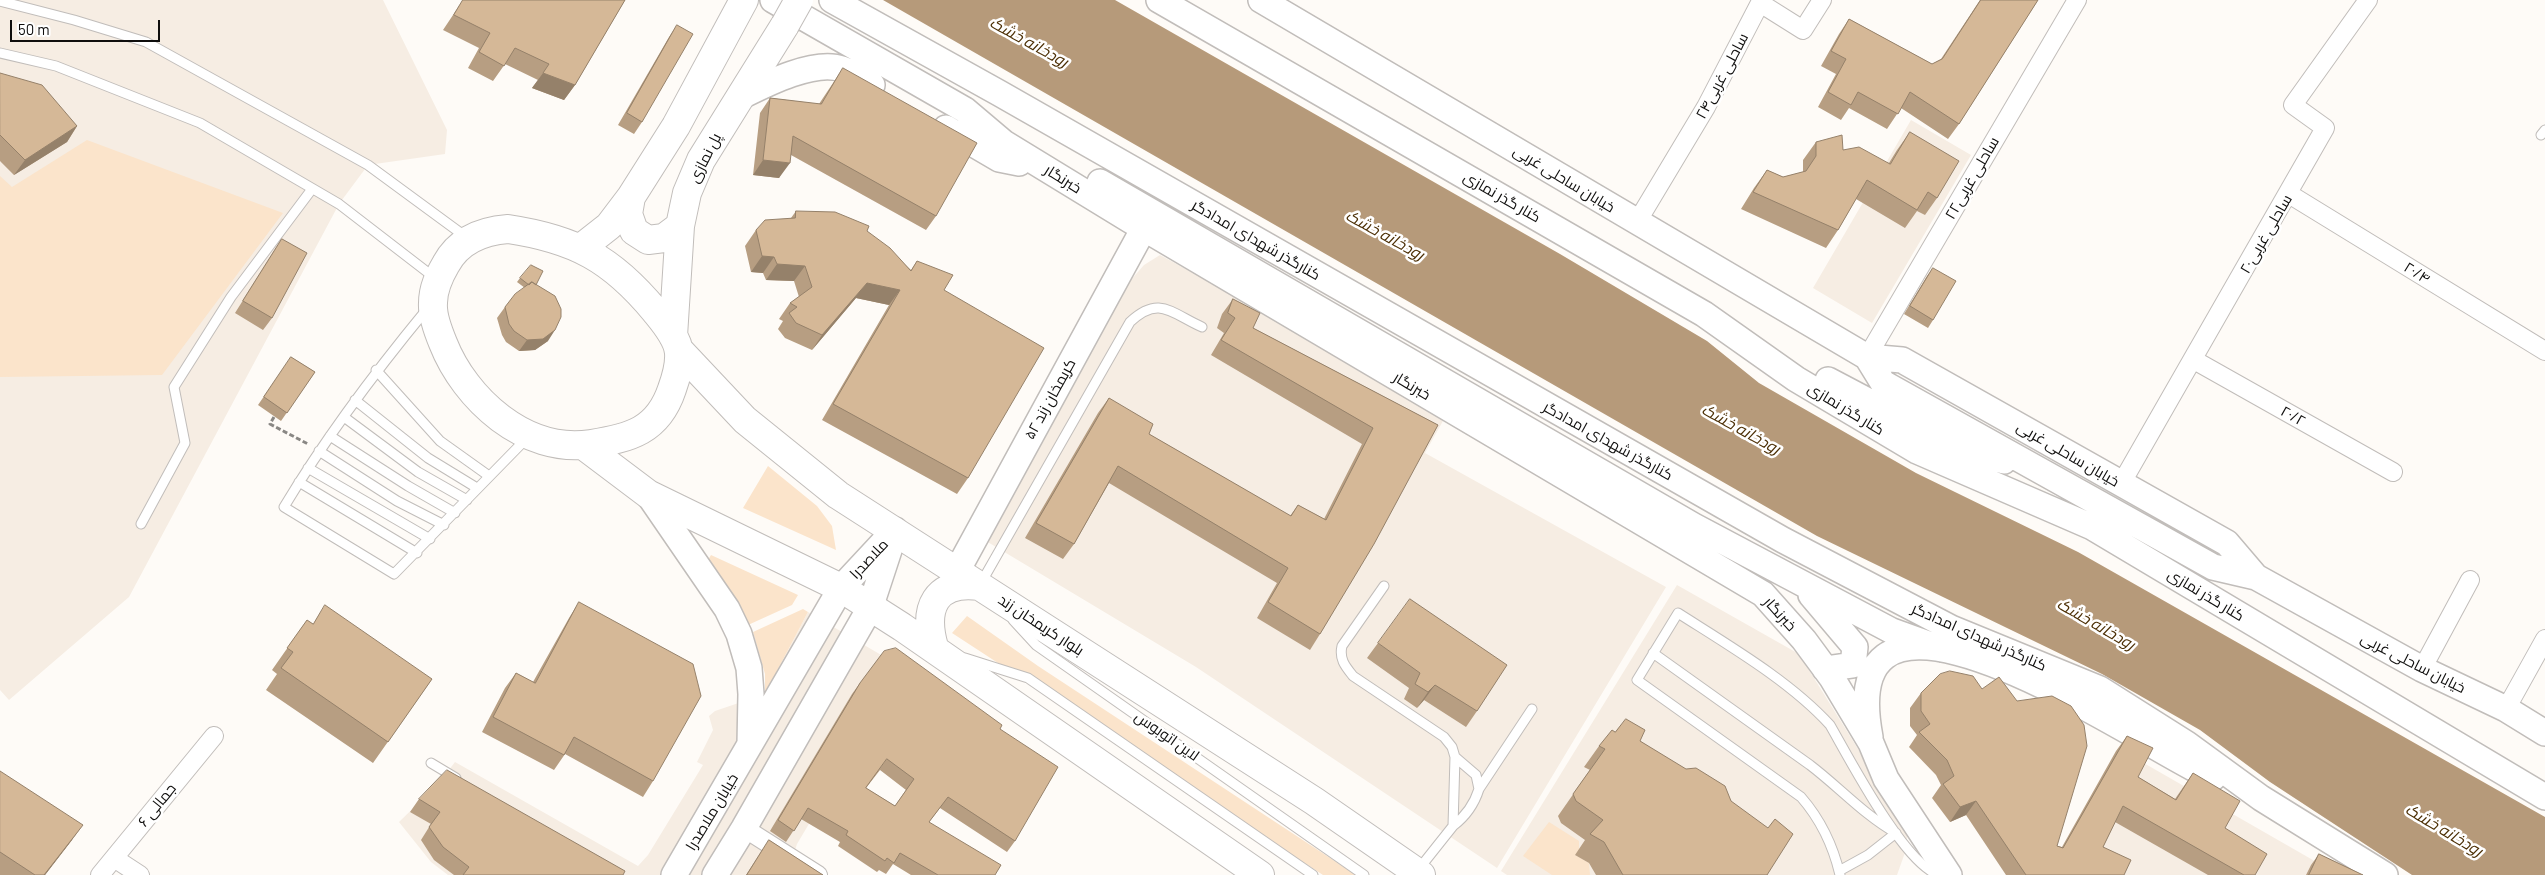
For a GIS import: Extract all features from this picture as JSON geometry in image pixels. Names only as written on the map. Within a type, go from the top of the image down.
[{"type":"main road","name":"خبرنگار","points":[[773,0],[965,110],[1004,143],[1144,228],[1763,594],[1804,640],[1825,669],[1871,743],[1886,779],[1949,875]]},
{"type":"main road","name":"پل نمازی","points":[[582,445],[625,438],[650,425],[667,404],[678,370],[676,344],[680,226],[687,193],[701,160],[799,0]]},
{"type":"main road","name":"کنارگذر شهدای امدادگر","points":[[832,0],[1000,93],[1783,540],[1951,628],[2100,689],[2187,744],[2261,798],[2386,875]]},
{"type":"main road","name":"کنار گذر نمازی","points":[[1159,0],[1704,314],[1796,379],[1917,451],[2092,527],[2545,797]]},
{"type":"main road","name":"خیابان ساحلی غربی","points":[[1261,0],[1867,357],[1902,360],[2226,543],[2256,577]]},
{"type":"main road","points":[[581,248],[609,226],[631,198],[676,126],[743,2]]},
{"type":"main road","points":[[740,97],[782,76],[815,69],[840,68],[891,96]]},
{"type":"main road","points":[[965,110],[1016,133],[1694,526],[1892,630],[1942,650]]},
{"type":"main road","points":[[924,115],[999,159],[1047,169]]},
{"type":"main road","points":[[631,198],[628,214],[634,231],[648,240],[664,238],[680,226]]},
{"type":"main road","name":"کریمخان زند ۵۲","points":[[957,571],[1144,228]]},
{"type":"main road","name":"بلوار کریمخان زند","points":[[468,239],[493,230],[508,229],[544,234],[581,248],[620,274],[638,291],[676,344],[745,420],[838,495],[1314,801],[1419,874]]},
{"type":"main road","points":[[468,239],[449,257],[435,291],[438,331],[452,365],[468,388],[507,423],[530,435],[555,442],[582,445],[648,494],[841,588],[934,648],[1260,875]]},
{"type":"main road","points":[[1704,314],[1956,448],[2039,471]]},
{"type":"main road","name":"خیابان ساحلی غربی","points":[[1867,357],[1883,383],[2039,471],[2213,567],[2256,577],[2422,669],[2506,709],[2545,733]]},
{"type":"main road","points":[[648,494],[727,609],[739,634],[750,677],[749,749]]},
{"type":"main road","name":"ملاصدرا","points":[[749,749],[841,588],[895,530]]},
{"type":"main road","name":"ملاصدرا","points":[[744,828],[870,608],[895,530]]},
{"type":"main road","points":[[1799,582],[1856,647],[1853,665],[1825,669]]},
{"type":"main road","points":[[934,648],[929,617],[934,600],[949,587],[964,584],[980,586]]},
{"type":"main road","points":[[1871,743],[1866,716],[1868,691],[1875,664],[1892,652],[1916,646],[1980,659],[2040,684],[2202,774],[2261,798]]},
{"type":"main road","name":"خیابان ملاصدرا","points":[[674,875],[749,749]]},
{"type":"main road","points":[[715,875],[744,828]]},
{"type":"street","name":"ساحلی غربی۲۴","points":[[1636,222],[1706,107],[1760,3],[1803,30],[1822,0]]},
{"type":"street","name":"ساحلی غربی۲۲","points":[[1867,357],[2077,0]]},
{"type":"street","name":"ساحلی غربی۲۰","points":[[2121,484],[2194,360],[2325,128],[2293,105],[2368,0]]},
{"type":"street","name":"۲۰/۴","points":[[2289,194],[2545,351]]},
{"type":"street","name":"۲۰/۲","points":[[2194,360],[2393,472]]},
{"type":"street","points":[[2422,669],[2470,580]]},
{"type":"street","points":[[2506,709],[2545,640]]},
{"type":"street","name":"۶ جمالی","points":[[100,875],[214,736]]},
{"type":"street","points":[[744,828],[818,875]]},
{"type":"street","points":[[114,858],[140,875]]},
{"type":"lane","points":[[0,2],[74,20],[146,42],[368,165],[468,239]]},
{"type":"lane","points":[[0,53],[56,66],[200,123],[339,204],[435,291],[319,451],[284,507],[394,574],[444,526],[477,488],[530,435]]},
{"type":"lane","points":[[142,524],[185,443],[174,387],[231,297],[312,189]]},
{"type":"lane","points":[[980,586],[1130,322],[1143,310],[1158,306],[1202,327]]},
{"type":"lane","points":[[376,370],[440,441],[489,476]]},
{"type":"lane","points":[[355,400],[428,458],[477,488]]},
{"type":"lane","points":[[344,417],[418,472],[467,500]]},
{"type":"lane","points":[[330,436],[408,486],[455,513]]},
{"type":"lane","points":[[319,451],[397,501],[444,526]]},
{"type":"lane","points":[[308,468],[430,540]]},
{"type":"lane","points":[[300,482],[417,553]]},
{"type":"lane","name":"لاین اتوبوس","points":[[980,586],[1036,645],[1364,875]]},
{"type":"lane","points":[[1384,586],[1342,646],[1340,654],[1343,664],[1353,676],[1444,737],[1452,746],[1455,758],[1453,826]]},
{"type":"lane","points":[[1896,833],[1868,855],[1840,873],[1832,847],[1817,816],[1802,797],[1636,680],[1678,613],[1769,672],[1819,712],[1830,725],[1896,833],[1920,862],[1932,873],[1939,875]]},
{"type":"lane","name":"لاین اتوبوس","points":[[934,648],[1028,678],[1313,875]]},
{"type":"lane","points":[[1652,653],[1816,770],[1865,813],[1896,833]]},
{"type":"lane","points":[[1419,874],[1453,826],[1464,817],[1475,803],[1480,789],[1532,709]]},
{"type":"lane","points":[[1455,758],[1476,775],[1480,789]]},
{"type":"lane","points":[[431,763],[464,782]]},
{"type":"path","points":[[274,418],[270,424],[319,451]]},
{"type":"shaded area","points":[[0,0],[383,0],[447,130],[445,154],[368,165],[339,204],[129,597],[9,700],[0,690]]},
{"type":"shaded area","points":[[1911,120],[1971,155],[1872,323],[1813,288]]},
{"type":"shaded area","points":[[87,140],[283,213],[162,375],[0,377],[0,176],[12,187]]},
{"type":"shaded area","points":[[1160,255],[1448,412],[1425,453],[1666,587],[1497,868],[1196,667],[981,538],[1123,289],[1144,265]]},
{"type":"shaded area","points":[[768,466],[817,506],[832,526],[836,550],[743,508]]},
{"type":"shaded area","points":[[711,555],[798,595],[792,605],[748,625],[708,560]]},
{"type":"shaded area","points":[[1677,585],[1799,654],[1904,823],[1907,847],[1897,875],[1507,875],[1501,871]]},
{"type":"shaded area","points":[[803,609],[808,612],[765,694],[765,674],[753,632]]},
{"type":"shaded area","points":[[808,612],[888,659],[935,694],[864,790],[835,780],[797,844],[787,875],[448,875],[431,862],[399,822],[439,783],[455,762],[638,866],[648,855],[703,765],[697,762],[713,730],[709,716],[715,711],[765,694]]},
{"type":"shaded area","points":[[967,616],[1038,666],[1356,875],[1323,875],[952,633]]},
{"type":"shaded area","points":[[2142,762],[2339,875],[2086,875]]},
{"type":"shaded area","points":[[1549,822],[1579,841],[1579,851],[1575,855],[1589,863],[1590,875],[1552,875],[1523,856]]},
{"type":"water","name":"رودخانه خشک","points":[[883,0],[1115,0],[1560,254],[1707,341],[1759,383],[1916,473],[2078,552],[2545,817],[2545,875],[2412,875],[2270,782],[2200,730],[2102,674],[1817,536]]},
{"type":"building","points":[[463,0],[625,0],[575,85],[543,73],[549,64],[515,48],[504,66],[479,52],[490,33],[454,15]]},
{"type":"building","points":[[1981,0],[2038,0],[1959,124],[1910,92],[1898,114],[1858,92],[1851,105],[1828,92],[1846,59],[1831,51],[1849,19],[1932,64],[1942,59]]},
{"type":"building","points":[[677,25],[693,34],[642,122],[627,113]]},
{"type":"building","points":[[843,68],[977,143],[936,216],[793,136],[790,163],[763,160],[770,98],[821,104]]},
{"type":"building","points":[[0,73],[42,85],[77,126],[25,160],[0,135]]},
{"type":"building","points":[[1910,132],[1959,161],[1937,198],[1928,192],[1917,210],[1867,180],[1838,230],[1753,192],[1767,170],[1783,177],[1806,171],[1816,156],[1816,142],[1842,135],[1843,150],[1859,147],[1890,164]]},
{"type":"building","points":[[796,211],[835,212],[869,226],[867,231],[890,248],[911,271],[917,261],[953,275],[944,290],[1044,348],[968,478],[833,404],[900,290],[867,283],[822,335],[796,323],[789,313],[797,307],[790,303],[812,287],[805,266],[777,264],[774,257],[762,256],[756,230],[765,220],[795,218]]},
{"type":"building","points":[[282,239],[307,253],[272,318],[243,301]]},
{"type":"building","points":[[531,265],[543,271],[536,285],[532,282],[529,285],[520,278]]},
{"type":"building","points":[[1933,268],[1956,281],[1933,320],[1910,306]]},
{"type":"building","points":[[532,282],[555,296],[561,309],[561,317],[555,330],[543,339],[527,340],[514,331],[509,324],[505,307],[515,294]]},
{"type":"building","points":[[1233,299],[1260,313],[1253,328],[1438,425],[1374,544],[1320,634],[1268,602],[1288,568],[1118,466],[1074,544],[1036,523],[1109,398],[1153,424],[1149,434],[1291,516],[1298,505],[1326,520],[1373,428],[1221,340],[1235,318],[1228,313]]},
{"type":"building","points":[[291,357],[315,372],[287,413],[264,397]]},
{"type":"building","points":[[1410,599],[1507,665],[1477,711],[1435,685],[1428,692],[1415,684],[1420,673],[1378,643]]},
{"type":"building","points":[[579,602],[693,664],[701,696],[653,781],[574,737],[564,755],[493,717],[516,673],[535,683]]},
{"type":"building","points":[[325,605],[432,679],[388,742],[281,668],[293,652],[287,648],[307,620],[313,624]]},
{"type":"building","points":[[896,648],[1002,725],[1000,729],[1058,767],[1015,841],[948,797],[929,822],[1001,865],[995,875],[938,875],[900,853],[894,863],[887,858],[885,861],[846,835],[848,831],[808,808],[794,831],[778,820],[860,683],[884,651]],"holes":[[[887,759],[914,779],[895,806],[866,788]]]},
{"type":"building","points":[[1950,671],[1973,676],[1982,689],[1999,677],[2017,701],[2052,696],[2071,706],[2084,725],[2087,746],[2057,846],[2063,848],[2127,736],[2153,748],[2138,777],[2176,800],[2193,773],[2240,801],[2225,828],[2267,854],[2255,875],[2244,875],[2123,806],[2103,847],[2131,860],[2124,875],[2026,875],[1976,801],[1960,807],[1943,784],[1954,776],[1947,760],[1919,732],[1930,724],[1921,711],[1921,693],[1940,674]]},
{"type":"building","points":[[1626,719],[1645,730],[1640,741],[1686,769],[1696,768],[1725,786],[1731,801],[1768,828],[1775,819],[1793,834],[1767,875],[1623,875],[1604,842],[1590,834],[1603,820],[1576,801],[1573,794],[1605,749],[1599,746],[1612,730],[1615,732]]},
{"type":"building","points":[[447,770],[625,871],[623,875],[463,875],[469,867],[443,847],[429,827],[440,812],[419,799]]},
{"type":"building","points":[[0,771],[83,825],[44,875],[35,875],[0,852]]},
{"type":"building","points":[[769,840],[823,875],[747,875]]},
{"type":"building","points":[[2319,854],[2363,875],[2309,875]]}]
